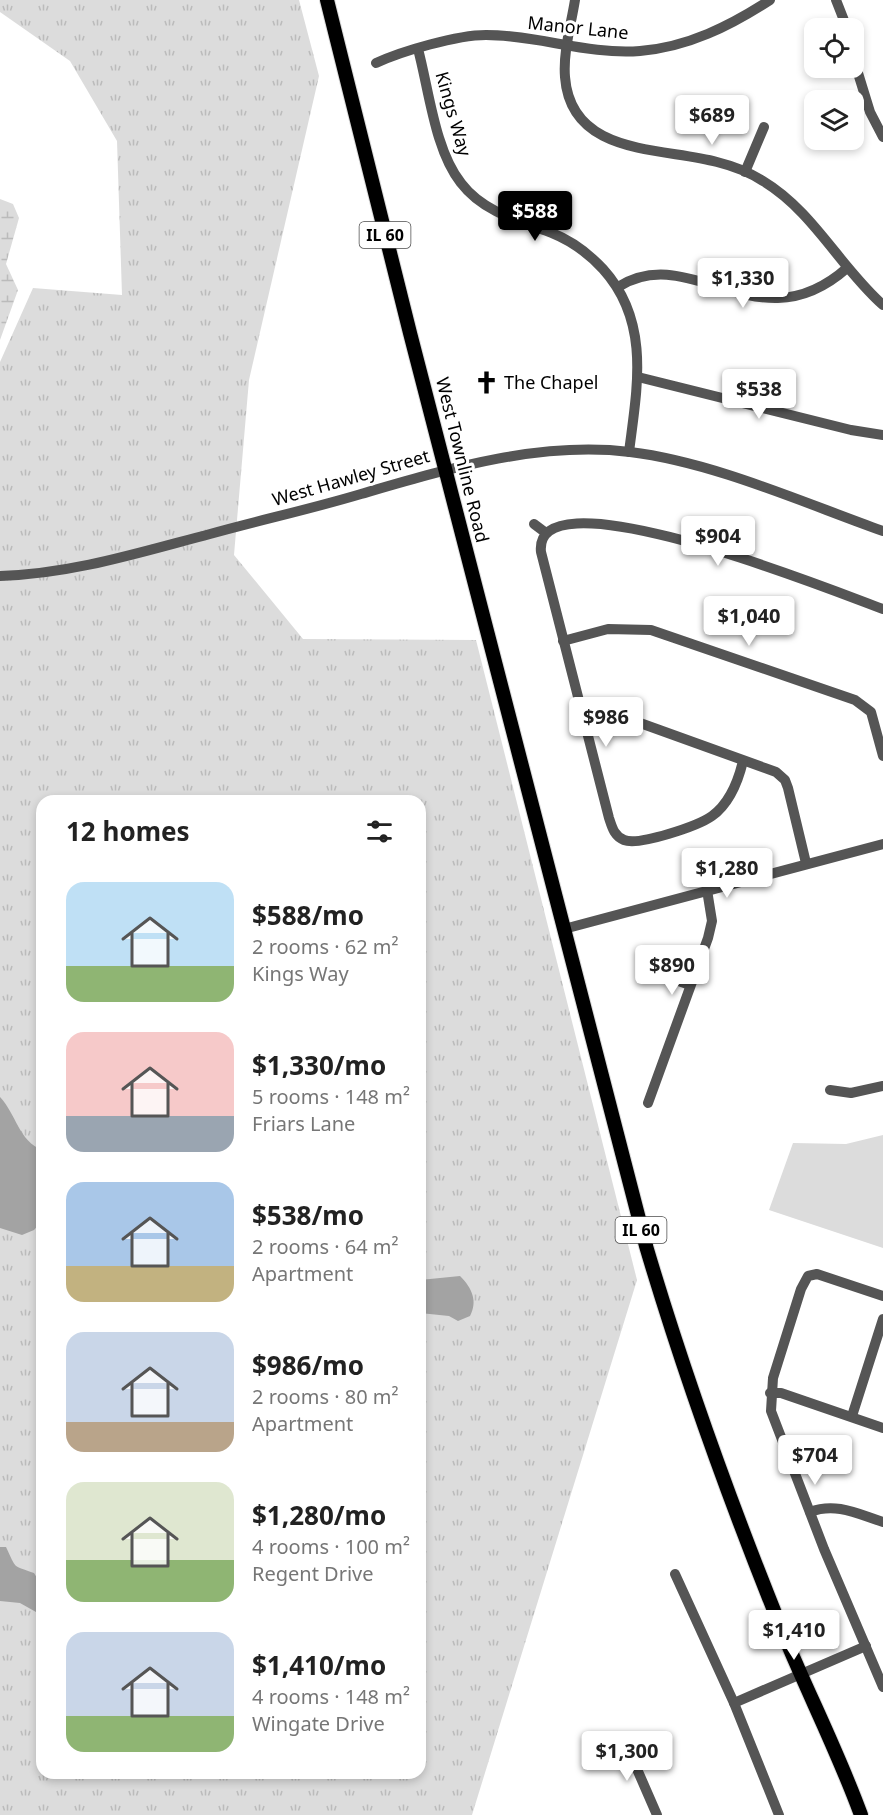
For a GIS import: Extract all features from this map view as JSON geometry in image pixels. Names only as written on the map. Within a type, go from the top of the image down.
[{"type":"main road","name":"West Townline Road","points":[[327,0],[564,928]]},
{"type":"main road","name":"IL 60","points":[[564,928],[637,1213],[673,1336],[732,1503],[780,1625],[834,1743],[861,1815]]},
{"type":"street","points":[[574,0],[565,70],[567,90],[578,114],[595,131],[620,144],[716,161],[745,172],[769,185],[794,204],[847,268],[883,305]]},
{"type":"street","name":"Manor Lane","points":[[376,63],[418,49],[486,35],[617,52],[678,44],[721,29],[770,0]]},
{"type":"street","points":[[836,0],[843,18]]},
{"type":"street","name":"Kings Way","points":[[418,49],[443,151],[461,184],[480,202],[494,211],[561,237],[583,250],[618,287],[628,307],[636,334],[638,376],[629,452]]},
{"type":"street","points":[[860,78],[867,102],[883,137]]},
{"type":"street","points":[[745,172],[764,128]]},
{"type":"street","points":[[618,287],[636,277],[663,273],[764,298],[788,299],[817,291],[847,268]]},
{"type":"street","points":[[638,376],[851,430],[883,435]]},
{"type":"street","name":"West Hawley Street","points":[[0,576],[68,569],[125,557],[348,498],[445,469],[548,452],[629,452],[721,474],[883,531]]},
{"type":"street","points":[[534,524],[546,533]]},
{"type":"street","points":[[743,761],[729,798],[711,817],[693,826],[630,842],[619,837],[612,828],[541,552],[541,542],[546,533],[560,525],[580,524],[647,530],[688,541],[883,609]]},
{"type":"street","points":[[563,641],[608,629],[651,630],[855,700],[871,712],[883,756]]},
{"type":"street","points":[[586,727],[623,718],[776,772],[785,780],[806,863]]},
{"type":"street","points":[[564,928],[883,844]]},
{"type":"street","points":[[648,1103],[712,921],[707,890]]},
{"type":"street","points":[[642,968],[690,985]]},
{"type":"street","points":[[830,1090],[851,1093],[883,1086]]},
{"type":"street","points":[[883,1296],[817,1274],[808,1276],[801,1289],[771,1393],[775,1422],[883,1687]]},
{"type":"street","points":[[852,1416],[883,1319]]},
{"type":"street","points":[[771,1393],[781,1393],[883,1428]]},
{"type":"street","points":[[810,1512],[822,1507],[835,1507],[883,1522]]},
{"type":"street","points":[[675,1574],[734,1703],[775,1814]]},
{"type":"street","points":[[734,1703],[866,1646]]},
{"type":"street","points":[[623,1737],[657,1815]]},
{"type":"green space","points":[[0,0],[299,0],[319,76],[249,380],[234,555],[303,639],[476,640],[637,1280],[472,1815],[0,1815],[0,362],[33,288],[122,295],[117,141],[70,61],[0,12]]},
{"type":"green space","points":[[0,199],[13,204],[19,218],[6,264],[18,290],[0,340]]},
{"type":"green space","points":[[883,1135],[883,1248],[769,1210],[793,1143],[846,1144]]},
{"type":"shaded area","points":[[0,1097],[23,1134],[36,1147],[36,1228],[22,1235],[0,1228]]},
{"type":"shaded area","points":[[460,1276],[473,1295],[470,1316],[458,1321],[449,1316],[426,1314],[426,1279]]},
{"type":"shaded area","points":[[0,1547],[6,1547],[16,1566],[34,1573],[36,1576],[36,1612],[20,1603],[0,1601]]},
{"type":"place","name":"The Chapel","points":[[486,383]]}]
